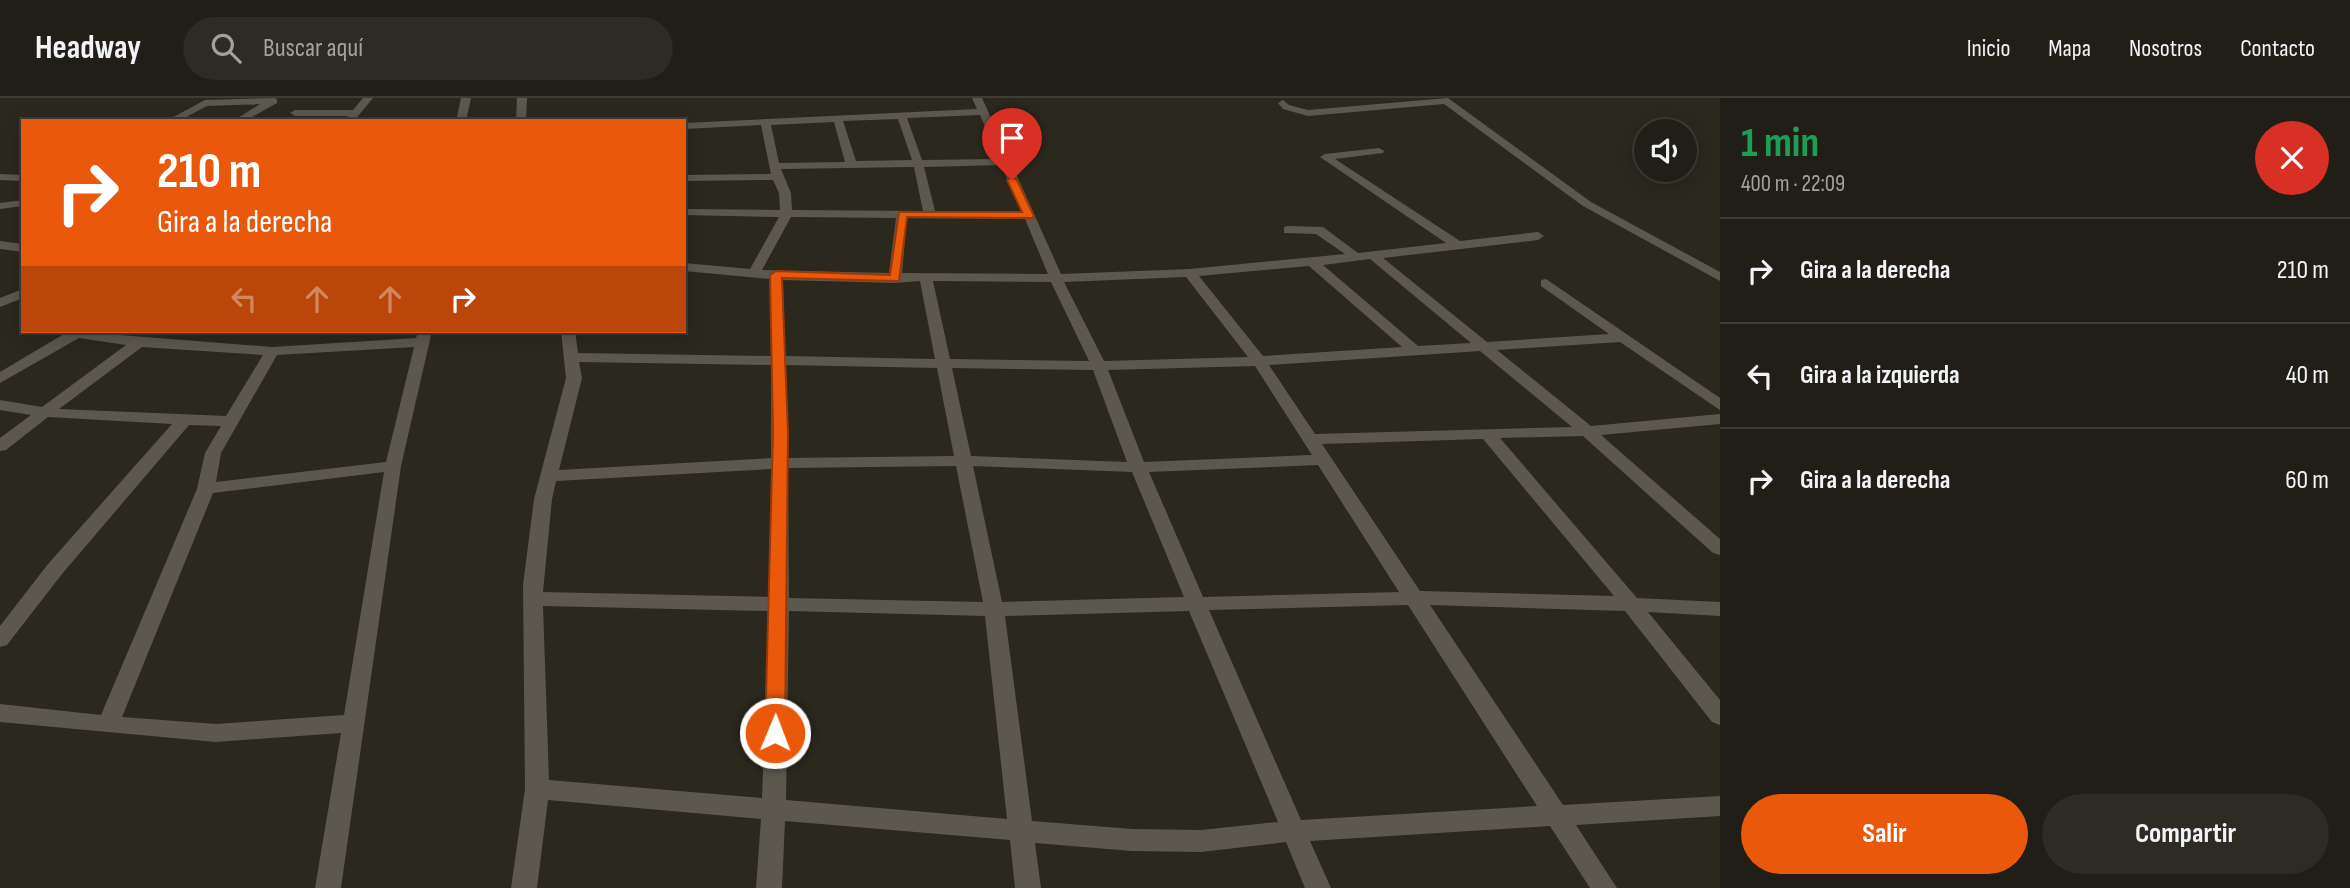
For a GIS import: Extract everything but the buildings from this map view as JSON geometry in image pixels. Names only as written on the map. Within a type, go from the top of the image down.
[{"type":"street","points":[[295,113],[352,117],[368,98]]},
{"type":"street","points":[[461,119],[466,98]]},
{"type":"street","points":[[520,119],[522,98]]},
{"type":"street","points":[[1396,98],[1410,105]]},
{"type":"street","points":[[175,119],[205,103],[275,99]]},
{"type":"street","points":[[240,119],[275,99]]},
{"type":"street","points":[[1283,103],[1286,107],[1308,113],[1444,100],[1587,204],[1720,277]]},
{"type":"street","points":[[686,126],[901,115],[979,105],[1056,278],[1099,366],[1138,467],[1318,888]]},
{"type":"street","points":[[901,115],[918,163],[930,215]]},
{"type":"street","points":[[837,117],[851,164]]},
{"type":"street","points":[[754,272],[786,215],[785,193],[776,172],[765,121]]},
{"type":"street","points":[[1379,151],[1325,157],[1456,244]]},
{"type":"street","points":[[686,178],[851,164],[1004,162]]},
{"type":"street","points":[[0,177],[21,178]]},
{"type":"street","points":[[686,212],[1028,216]]},
{"type":"street","points":[[895,279],[902,214]]},
{"type":"street","points":[[1288,230],[1319,230],[1363,256],[1483,347],[1587,431],[1720,549]]},
{"type":"street","points":[[686,267],[776,275],[895,279],[1056,278],[1190,273],[1538,236]]},
{"type":"street","points":[[0,245],[21,248]]},
{"type":"street","points":[[1312,262],[1415,351]]},
{"type":"street","points":[[1190,273],[1259,360],[1604,888]]},
{"type":"street","points":[[769,888],[774,810],[780,463],[776,275]]},
{"type":"street","points":[[926,279],[993,609],[1023,831],[1028,888]]},
{"type":"street","points":[[1546,283],[1720,405]]},
{"type":"street","points":[[0,303],[21,294]]},
{"type":"street","points":[[0,378],[76,333]]},
{"type":"street","points":[[84,333],[139,342],[272,351],[424,336],[393,466],[328,888]]},
{"type":"street","points":[[524,888],[537,789],[533,599],[543,499],[573,378],[573,357],[568,333]]},
{"type":"street","points":[[573,357],[1099,366],[1259,360],[1625,337]]},
{"type":"street","points":[[0,446],[40,413],[139,342]]},
{"type":"street","points":[[108,725],[206,489],[213,453],[229,421],[272,351]]},
{"type":"street","points":[[0,405],[40,413],[118,420],[229,421]]},
{"type":"street","points":[[0,639],[55,569],[185,419]]},
{"type":"street","points":[[1310,439],[1587,431],[1720,419]]},
{"type":"street","points":[[1488,433],[1631,604],[1720,716]]},
{"type":"street","points":[[548,476],[780,463],[962,461],[1138,467],[1322,460]]},
{"type":"street","points":[[206,489],[393,466]]},
{"type":"street","points":[[533,599],[993,609],[1413,598],[1554,600],[1720,609]]},
{"type":"street","points":[[0,713],[216,733],[354,723]]},
{"type":"street","points":[[537,789],[1132,840],[1201,841],[1293,831],[1720,806]]},
{"type":"route","points":[[775,733],[780,433],[776,275],[895,279],[902,214],[1028,216],[1012,180]]}]
